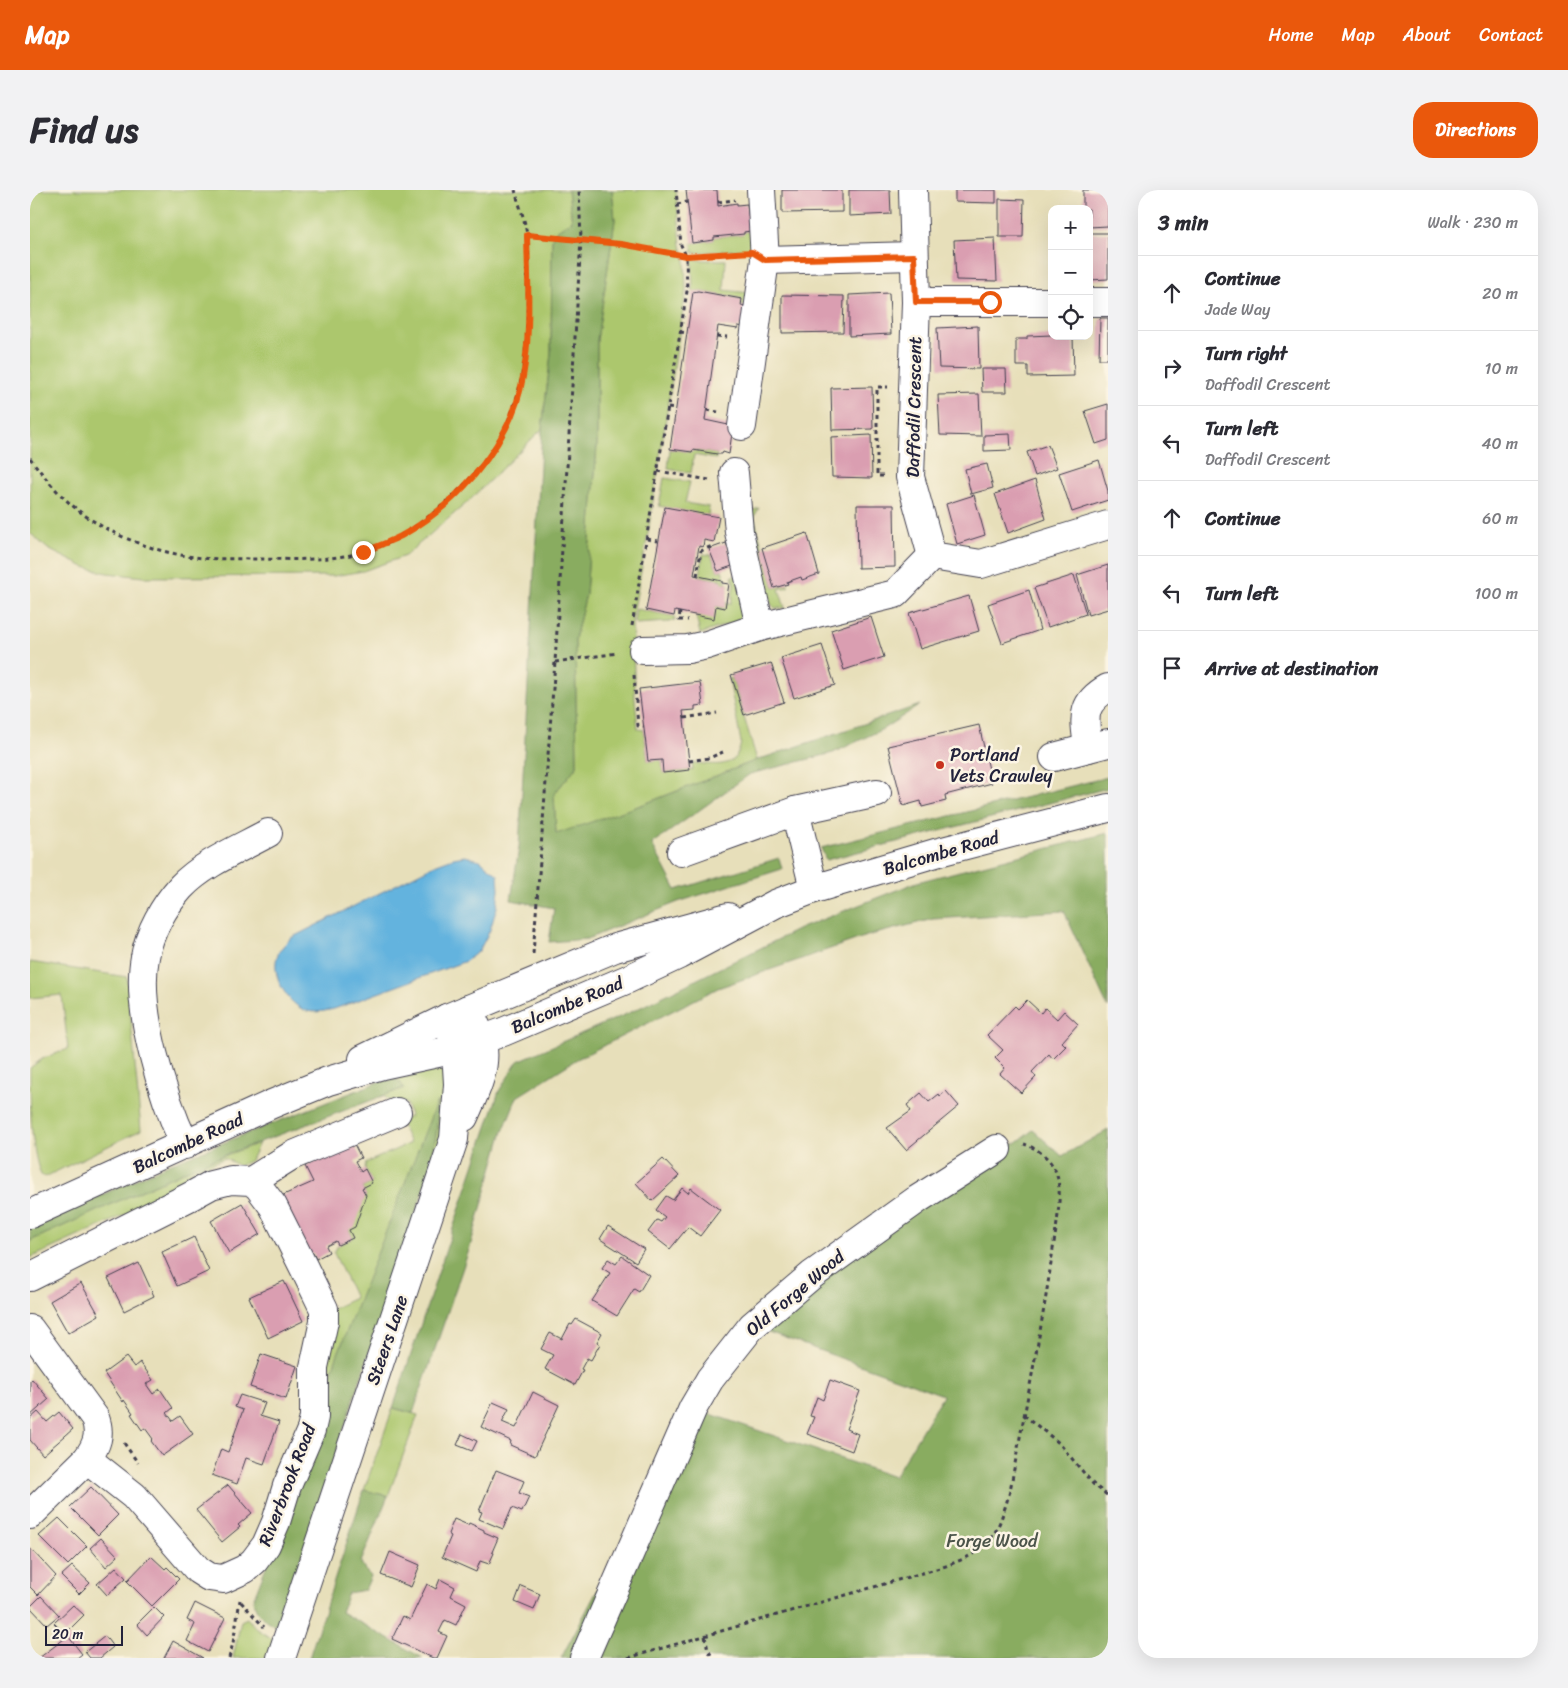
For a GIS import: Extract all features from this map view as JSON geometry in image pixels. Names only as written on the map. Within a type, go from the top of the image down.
[{"type":"street","points":[[742,426],[765,260],[762,190]]},
{"type":"street","name":"Daffodil Crescent","points":[[913,190],[916,302],[910,477],[932,556]]},
{"type":"street","points":[[765,260],[914,256]]},
{"type":"street","points":[[916,302],[1048,302]]},
{"type":"street","points":[[1093,302],[1108,302]]},
{"type":"street","points":[[735,479],[739,532],[760,627]]},
{"type":"street","points":[[638,651],[688,649],[707,646],[760,627],[895,594],[932,556],[981,564],[1108,525]]},
{"type":"street","points":[[1054,757],[1098,746],[1085,721],[1088,704],[1095,695],[1108,688]]},
{"type":"street","points":[[681,852],[795,811],[877,793]]},
{"type":"street","name":"Balcombe Road","points":[[30,1214],[272,1104],[328,1081],[382,1065],[456,1049],[482,1040],[628,979],[775,904],[814,890],[939,852],[1108,808]]},
{"type":"street","points":[[795,811],[814,890]]},
{"type":"street","points":[[184,1145],[173,1118],[150,1041],[144,984],[144,960],[147,947],[164,910],[182,886],[196,874],[268,832]]},
{"type":"street","points":[[328,1081],[358,1062],[457,1013],[615,948],[775,904]]},
{"type":"street","points":[[454,1139],[481,1075],[483,1056],[482,1040],[457,1013]]},
{"type":"street","name":"Steers Lane","points":[[281,1658],[454,1139],[458,1084],[456,1049],[457,1013]]},
{"type":"street","points":[[30,1277],[211,1185],[231,1180],[251,1181],[291,1156],[397,1112]]},
{"type":"street","name":"Old Forge Wood","points":[[584,1658],[693,1408],[725,1358],[752,1326],[812,1275],[918,1199],[997,1149]]},
{"type":"street","name":"Riverbrook Road","points":[[223,1579],[236,1574],[254,1561],[266,1546],[272,1534],[287,1486],[311,1430],[314,1417],[314,1367],[324,1321],[324,1309],[273,1206],[258,1186],[251,1181]]},
{"type":"street","points":[[30,1329],[95,1418],[99,1428],[94,1450],[87,1459],[30,1515]]},
{"type":"street","points":[[87,1459],[134,1496],[198,1570],[209,1578],[223,1579]]},
{"type":"path","points":[[30,458],[50,484],[82,514],[127,538],[173,554],[206,558],[321,558],[363,552],[400,536],[430,517],[477,472],[494,448],[510,418],[520,391],[525,362],[528,309],[527,235],[515,190]]},
{"type":"path","points":[[533,962],[555,662],[581,240],[578,190]]},
{"type":"path","points":[[644,727],[638,726],[635,699],[638,651],[632,620],[658,471],[686,291],[686,256],[681,245],[676,190]]},
{"type":"path","points":[[677,204],[688,202]]},
{"type":"path","points":[[527,235],[621,244],[686,256],[752,252],[765,260]]},
{"type":"path","points":[[680,332],[687,333]]},
{"type":"path","points":[[668,408],[676,409]]},
{"type":"path","points":[[658,471],[735,479]]},
{"type":"path","points":[[697,576],[701,551],[739,532]]},
{"type":"path","points":[[647,538],[658,541]]},
{"type":"path","points":[[555,662],[638,651]]},
{"type":"path","points":[[684,718],[717,713]]},
{"type":"path","points":[[689,761],[709,758],[723,752]]},
{"type":"path","points":[[628,1658],[942,1567],[963,1560],[978,1552],[988,1543],[1003,1515],[1010,1491],[1048,1284],[1056,1223],[1058,1180],[1048,1158],[1025,1144],[1005,1145],[997,1149]]},
{"type":"path","points":[[1024,1415],[1059,1443],[1092,1484],[1108,1496]]},
{"type":"path","points":[[223,1579],[241,1601],[229,1658]]},
{"type":"path","points":[[704,1636],[708,1650],[713,1658]]},
{"type":"green space","points":[[30,190],[568,190],[572,221],[557,231],[552,240],[551,354],[542,429],[470,500],[405,556],[363,571],[334,576],[144,577],[107,573],[84,567],[48,549],[30,533]]},
{"type":"green space","points":[[568,190],[612,190],[615,220],[597,340],[597,445],[586,594],[575,639],[577,766],[554,794],[556,834],[644,804],[757,760],[920,705],[883,729],[833,753],[750,774],[652,844],[676,890],[779,858],[782,869],[678,902],[587,939],[549,942],[554,908],[511,900],[519,847],[542,429],[551,354],[552,240],[557,231],[572,221]]},
{"type":"green space","points":[[612,190],[676,190],[681,245],[685,260],[686,291],[647,539],[632,620],[638,729],[644,730],[648,761],[662,760],[663,773],[693,770],[692,763],[724,764],[730,762],[739,751],[741,742],[729,679],[732,678],[757,760],[644,804],[556,835],[554,794],[577,766],[575,639],[586,594],[597,445],[597,340],[615,220]]},
{"type":"green space","points":[[750,231],[752,249],[693,253],[692,243],[714,240],[714,237],[743,234]]},
{"type":"green space","points":[[692,260],[726,260],[724,290],[749,293],[748,307],[741,306],[741,299],[698,291],[693,292]]},
{"type":"green space","points":[[670,449],[717,454],[716,459],[694,455],[691,473],[668,469]]},
{"type":"green space","points":[[664,478],[690,482],[685,503],[709,507],[708,516],[659,506]]},
{"type":"green space","points":[[759,508],[754,517],[774,588],[788,584],[788,587],[779,589],[785,608],[775,608],[771,604],[746,528],[749,515],[752,511]]},
{"type":"green space","points":[[703,554],[711,555],[718,571],[722,570],[727,584],[722,583],[722,580],[700,576]]},
{"type":"green space","points":[[737,575],[746,618],[700,634],[696,615],[716,606],[724,608],[726,603],[731,604],[734,584],[732,576]]},
{"type":"green space","points":[[636,609],[674,616],[675,620],[636,624],[634,622]]},
{"type":"green space","points":[[1108,777],[1108,788],[826,860],[821,848]]},
{"type":"green space","points":[[1108,833],[1108,1008],[1064,911],[933,919],[867,936],[718,988],[577,1059],[517,1097],[502,1134],[470,1247],[413,1413],[393,1408],[499,1091],[518,1061],[631,1012],[801,928],[917,882]]},
{"type":"green space","points":[[30,962],[127,977],[141,1130],[45,1177],[41,1175],[37,1164],[33,1137],[30,1068],[42,1059],[68,1049],[62,995],[30,998]]},
{"type":"green space","points":[[439,1070],[445,1073],[444,1129],[431,1167],[437,1128],[437,1103],[336,1359],[325,1416],[323,1403],[332,1309],[355,1298],[334,1253],[338,1245],[353,1238],[349,1230],[366,1195],[362,1188],[372,1183],[365,1169],[366,1163],[410,1143],[400,1122],[410,1116],[406,1103],[397,1105],[383,1096],[404,1088],[400,1082],[394,1079]]},
{"type":"green space","points":[[394,1079],[400,1082],[404,1088],[196,1166],[30,1241],[30,1228],[169,1164],[381,1081]]},
{"type":"green space","points":[[437,1101],[437,1128],[431,1167],[278,1627],[262,1617],[256,1609],[253,1600],[325,1416],[336,1359]]},
{"type":"green space","name":"Forge Wood","points":[[1033,1130],[1062,1156],[1108,1130],[1108,1658],[561,1658],[677,1442],[693,1408],[894,1477],[943,1395],[752,1326],[1005,1145],[1016,1143]]},
{"type":"green space","points":[[259,1143],[251,1160],[239,1166],[225,1158],[191,1172],[182,1189],[30,1258],[30,1241],[196,1166]]},
{"type":"green space","points":[[393,1408],[418,1415],[388,1496],[364,1490]]},
{"type":"green space","points":[[364,1490],[388,1496],[361,1562],[364,1569],[371,1576],[365,1590],[348,1593],[341,1612],[423,1658],[309,1658]]},
{"type":"green space","points":[[247,1618],[256,1628],[273,1640],[267,1658],[233,1658],[241,1621]]},
{"type":"water","points":[[465,856],[480,860],[498,875],[497,907],[490,930],[479,951],[466,961],[334,1009],[317,1012],[307,1011],[293,1003],[283,989],[276,973],[279,951],[291,938],[437,864]]},
{"type":"building","points":[[686,190],[717,190],[718,206],[737,203],[737,205],[747,204],[750,231],[744,232],[744,234],[714,237],[714,240],[692,243]]},
{"type":"building","points":[[782,190],[842,190],[842,212],[782,213]]},
{"type":"building","points":[[849,190],[890,190],[891,214],[849,216]]},
{"type":"building","points":[[955,190],[996,190],[996,203],[955,202]]},
{"type":"building","points":[[1083,190],[1108,190],[1108,226],[1093,227],[1093,205],[1083,205]]},
{"type":"building","points":[[999,199],[1024,200],[1023,237],[999,237]]},
{"type":"building","points":[[1093,233],[1108,233],[1108,279],[1093,280]]},
{"type":"building","points":[[995,238],[997,281],[956,280],[954,240]]},
{"type":"building","points":[[698,291],[742,299],[741,306],[748,307],[746,327],[738,326],[738,329],[718,326],[705,420],[733,426],[729,454],[670,449],[693,292]]},
{"type":"building","points":[[889,293],[891,334],[849,336],[849,295]]},
{"type":"building","points":[[782,295],[844,296],[843,332],[782,333]]},
{"type":"building","points":[[1100,318],[1108,318],[1108,359],[1099,359]]},
{"type":"building","points":[[978,326],[979,369],[939,368],[937,328]]},
{"type":"building","points":[[1048,335],[1048,340],[1073,340],[1074,376],[1028,377],[1028,366],[1016,366],[1016,339],[1027,339],[1027,336]]},
{"type":"building","points":[[981,369],[1006,369],[1007,392],[982,392]]},
{"type":"building","points":[[872,387],[873,429],[832,430],[831,388]]},
{"type":"building","points":[[979,394],[981,436],[940,435],[938,395]]},
{"type":"building","points":[[1108,404],[1108,440],[1096,444],[1085,411]]},
{"type":"building","points":[[1010,434],[1011,450],[984,451],[984,435]]},
{"type":"building","points":[[871,435],[872,478],[832,477],[831,437]]},
{"type":"building","points":[[1048,445],[1057,468],[1035,476],[1027,452]]},
{"type":"building","points":[[1099,460],[1108,491],[1108,500],[1072,512],[1059,473]]},
{"type":"building","points":[[987,464],[993,488],[971,494],[965,469]]},
{"type":"building","points":[[1035,480],[1046,519],[1008,533],[995,494]]},
{"type":"building","points":[[974,495],[985,535],[957,544],[946,504]]},
{"type":"building","points":[[857,505],[894,505],[895,567],[858,568]]},
{"type":"building","points":[[665,507],[719,517],[714,542],[704,540],[703,547],[699,546],[694,575],[729,584],[725,608],[716,606],[714,619],[675,611],[674,616],[646,610]]},
{"type":"building","points":[[807,533],[819,574],[802,580],[801,577],[787,582],[788,584],[774,588],[762,548]]},
{"type":"building","points":[[726,543],[735,565],[718,571],[709,549]]},
{"type":"building","points":[[1108,565],[1108,609],[1088,615],[1077,575]]},
{"type":"building","points":[[1074,575],[1086,614],[1048,627],[1034,588]]},
{"type":"building","points":[[1029,590],[1040,630],[1002,643],[988,604]]},
{"type":"building","points":[[969,596],[979,631],[920,649],[909,613]]},
{"type":"building","points":[[871,617],[884,657],[844,670],[831,630]]},
{"type":"building","points":[[822,645],[835,685],[794,698],[781,658]]},
{"type":"building","points":[[771,663],[784,702],[744,715],[731,675]]},
{"type":"building","points":[[700,682],[703,705],[695,706],[695,710],[683,711],[690,770],[663,773],[662,760],[648,761],[639,689]]},
{"type":"building","name":"Portland Vets Crawley","points":[[979,725],[992,783],[945,795],[946,801],[922,807],[921,801],[903,806],[888,746]]},
{"type":"building","points":[[1027,1000],[1041,1013],[1045,1008],[1057,1019],[1064,1011],[1078,1024],[1062,1042],[1066,1046],[1053,1059],[1049,1054],[1032,1072],[1036,1077],[1021,1093],[1000,1074],[1005,1068],[995,1058],[1003,1050],[987,1035],[1015,1006],[1018,1009]]},
{"type":"building","points":[[946,1091],[959,1106],[906,1150],[887,1128],[911,1111],[907,1105],[921,1093],[929,1102]]},
{"type":"building","points":[[354,1144],[361,1158],[355,1161],[361,1172],[365,1169],[372,1183],[362,1188],[366,1195],[355,1227],[349,1230],[353,1238],[338,1245],[336,1241],[326,1246],[329,1252],[316,1259],[313,1253],[310,1255],[281,1196],[313,1182],[305,1166],[347,1145]]},
{"type":"building","points":[[663,1159],[679,1176],[652,1201],[636,1183]]},
{"type":"building","points":[[682,1188],[688,1193],[691,1188],[720,1210],[700,1236],[688,1227],[670,1249],[648,1232],[657,1220],[661,1222],[665,1217],[656,1210],[666,1196],[673,1200]]},
{"type":"building","points":[[242,1203],[260,1234],[229,1253],[211,1221]]},
{"type":"building","points":[[608,1226],[644,1249],[636,1262],[600,1239]]},
{"type":"building","points":[[194,1237],[209,1271],[177,1286],[162,1252]]},
{"type":"building","points":[[622,1256],[649,1275],[639,1292],[634,1289],[617,1316],[592,1301],[610,1273],[602,1268],[608,1259],[616,1264]]},
{"type":"building","points":[[139,1263],[154,1296],[124,1311],[108,1278]]},
{"type":"building","points":[[284,1281],[303,1321],[268,1338],[249,1297]]},
{"type":"building","points":[[81,1283],[99,1315],[68,1333],[50,1301]]},
{"type":"building","points":[[576,1319],[602,1333],[597,1342],[600,1344],[591,1360],[587,1358],[575,1385],[545,1369],[553,1355],[541,1349],[550,1333],[562,1339],[570,1324],[572,1325]]},
{"type":"building","points":[[261,1354],[297,1366],[286,1399],[250,1387]]},
{"type":"building","points":[[126,1357],[134,1367],[140,1362],[153,1380],[146,1384],[153,1394],[160,1389],[173,1408],[167,1413],[173,1421],[180,1416],[193,1434],[162,1456],[151,1441],[153,1439],[145,1428],[142,1430],[131,1414],[133,1413],[124,1400],[123,1402],[104,1373]]},
{"type":"building","points":[[32,1379],[49,1399],[30,1416],[30,1381]]},
{"type":"building","points":[[830,1380],[860,1391],[846,1429],[858,1434],[852,1451],[807,1434],[814,1417],[810,1416],[817,1397],[823,1400]]},
{"type":"building","points":[[533,1392],[559,1405],[535,1456],[510,1445],[511,1441],[481,1427],[493,1402],[509,1409],[502,1422],[516,1428]]},
{"type":"building","points":[[240,1395],[265,1403],[260,1416],[279,1422],[264,1464],[246,1458],[237,1484],[212,1475],[221,1449],[228,1452],[243,1410],[235,1407]]},
{"type":"building","points":[[38,1412],[47,1422],[59,1412],[73,1429],[43,1455],[30,1440],[30,1419]]},
{"type":"building","points":[[462,1434],[477,1441],[472,1451],[457,1445]]},
{"type":"building","points":[[496,1470],[524,1481],[519,1493],[529,1497],[522,1512],[512,1508],[503,1529],[479,1519],[482,1512],[479,1511]]},
{"type":"building","points":[[228,1485],[252,1513],[238,1525],[240,1527],[222,1542],[196,1510]]},
{"type":"building","points":[[91,1487],[118,1515],[98,1535],[70,1507]]},
{"type":"building","points":[[59,1518],[87,1546],[68,1565],[39,1536]]},
{"type":"building","points":[[454,1519],[468,1525],[469,1523],[498,1538],[489,1564],[480,1561],[476,1572],[442,1557],[451,1536],[448,1534]]},
{"type":"building","points":[[101,1538],[118,1556],[106,1567],[90,1548]]},
{"type":"building","points":[[30,1548],[56,1576],[38,1595],[30,1587]]},
{"type":"building","points":[[390,1552],[420,1565],[411,1587],[381,1575]]},
{"type":"building","points":[[151,1556],[165,1569],[167,1567],[179,1579],[152,1606],[127,1581]]},
{"type":"building","points":[[72,1566],[90,1583],[79,1594],[61,1576]]},
{"type":"building","points":[[116,1567],[126,1578],[107,1595],[97,1584]]},
{"type":"building","points":[[440,1579],[455,1587],[451,1596],[466,1604],[456,1625],[445,1620],[439,1632],[447,1636],[437,1658],[433,1658],[392,1639],[403,1616],[410,1620],[427,1584],[436,1589]]},
{"type":"building","points":[[521,1586],[540,1594],[534,1610],[515,1602]]},
{"type":"building","points":[[41,1596],[59,1615],[47,1625],[30,1607]]},
{"type":"building","points":[[195,1603],[225,1618],[208,1652],[187,1641],[195,1624],[187,1620]]},
{"type":"building","points":[[73,1605],[84,1615],[65,1634],[54,1623]]},
{"type":"building","points":[[154,1607],[164,1617],[147,1635],[137,1624]]},
{"type":"building","points":[[68,1636],[82,1654],[77,1658],[39,1658]]},
{"type":"building","points":[[105,1636],[113,1647],[100,1658],[90,1658],[85,1652]]},
{"type":"building","points":[[173,1641],[203,1658],[164,1658]]},
{"type":"place","name":"Portland Vets Crawley","points":[[940,765]]},
{"type":"route","points":[[363,552],[400,536],[430,517],[477,472],[505,430],[516,406],[525,362],[528,309],[527,235],[621,244],[686,256],[752,252],[765,260],[914,256],[916,302],[990,302]]}]
